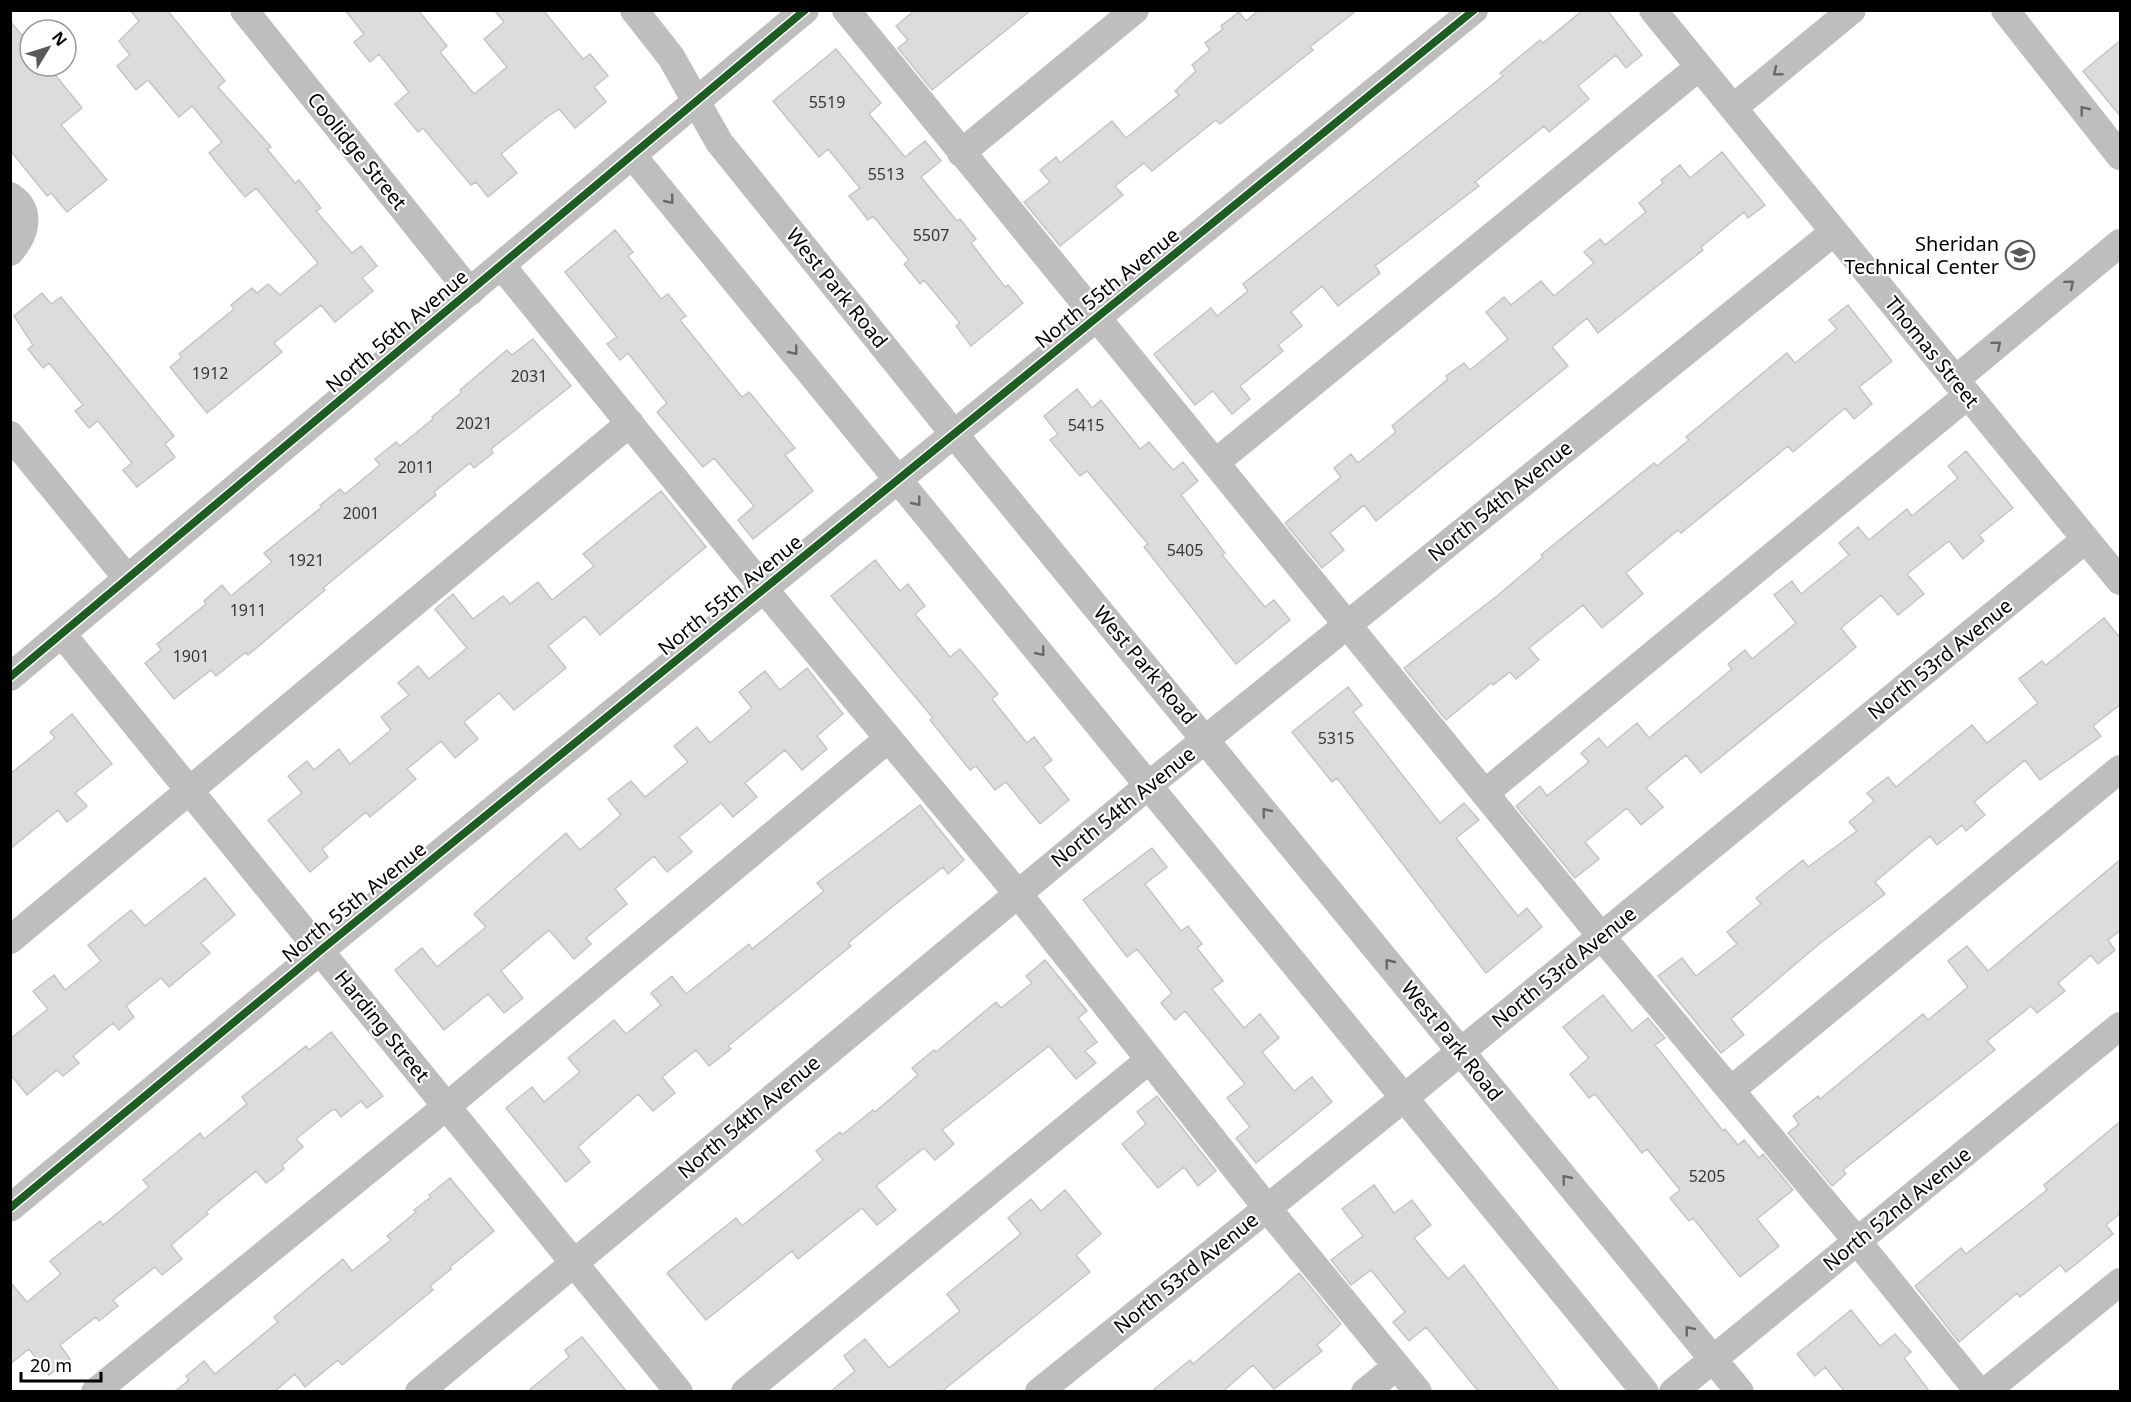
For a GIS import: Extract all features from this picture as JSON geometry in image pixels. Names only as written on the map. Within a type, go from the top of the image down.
[{"type":"street","name":"Coolidge Street","points":[[244,10],[470,292]]},
{"type":"street","name":"West Park Road","points":[[634,10],[671,57],[719,142],[954,434],[1740,1392]]},
{"type":"street","name":"North 56th Avenue","points":[[10,677],[806,10]]},
{"type":"street","points":[[846,10],[1601,936],[1857,1241],[1979,1392]]},
{"type":"street","points":[[961,153],[1135,10]]},
{"type":"street","name":"North 55th Avenue","points":[[10,1208],[321,950],[1474,10]]},
{"type":"street","name":"Thomas Street","points":[[1653,10],[2121,581]]},
{"type":"street","points":[[1733,108],[1852,10]]},
{"type":"street","points":[[2005,10],[2121,156]]},
{"type":"street","points":[[1215,463],[1699,67]]},
{"type":"street","points":[[632,155],[1645,1392]]},
{"type":"street","points":[[10,196],[23,210],[25,230],[22,239],[10,252]]},
{"type":"street","name":"North 54th Avenue","points":[[419,1392],[1149,785],[1834,232]]},
{"type":"street","points":[[1485,793],[1961,387],[2121,243]]},
{"type":"street","points":[[501,265],[764,589],[1017,894],[1267,1208],[1418,1392]]},
{"type":"street","points":[[10,940],[630,423]]},
{"type":"street","points":[[10,435],[127,578]]},
{"type":"street","name":"North 53rd Avenue","points":[[1039,1392],[1461,1052],[2086,539]]},
{"type":"street","name":"Harding Street","points":[[62,634],[679,1392]]},
{"type":"street","points":[[95,1392],[447,1106],[888,739]]},
{"type":"street","points":[[1731,1090],[2121,769]]},
{"type":"street","name":"North 52nd Avenue","points":[[1673,1392],[2121,1026]]},
{"type":"street","points":[[745,1392],[1149,1060]]},
{"type":"street","points":[[1984,1392],[2121,1282]]},
{"type":"street","points":[[1365,1392],[1397,1366]]},
{"type":"building","points":[[130,10],[167,10],[225,81],[218,87],[271,147],[267,149],[295,183],[299,180],[321,208],[316,211],[352,253],[361,246],[377,266],[362,278],[373,291],[335,322],[321,305],[274,343],[282,352],[207,413],[170,367],[182,357],[179,354],[234,309],[231,305],[252,288],[257,293],[268,284],[280,295],[318,263],[256,188],[245,197],[209,153],[222,142],[192,106],[179,117],[148,80],[136,90],[117,66],[130,55],[119,41],[139,21]]},
{"type":"building","points":[[345,10],[418,10],[447,46],[440,52],[474,94],[507,67],[484,39],[504,22],[494,10],[543,10],[583,59],[590,54],[608,76],[594,87],[606,102],[575,128],[559,109],[501,154],[517,173],[488,197],[476,182],[471,185],[423,128],[418,132],[395,104],[409,92],[379,54],[370,62],[354,42],[364,34]]},
{"type":"building","points":[[915,10],[1031,10],[932,90],[898,48],[908,40],[896,26]]},
{"type":"building","points":[[1259,10],[1357,10],[1310,47],[1313,50],[1220,124],[1216,120],[1152,171],[1144,163],[1115,186],[1123,195],[1060,246],[1024,202],[1050,182],[1040,170],[1056,157],[1060,163],[1112,121],[1126,138],[1179,95],[1175,91],[1196,71],[1192,65],[1210,50],[1205,43],[1223,29],[1221,26],[1239,12],[1246,21]]},
{"type":"building","points":[[1583,10],[1607,10],[1642,55],[1626,68],[1616,55],[1578,86],[1589,99],[1549,132],[1544,126],[1475,182],[1479,186],[1375,266],[1380,273],[1338,306],[1322,286],[1291,312],[1302,326],[1278,345],[1283,351],[1240,386],[1250,399],[1232,414],[1213,391],[1195,405],[1154,354],[1211,308],[1217,316],[1248,291],[1243,284],[1503,76],[1500,73],[1540,40],[1543,43]]},
{"type":"building","points":[[10,21],[18,31],[18,78],[58,78],[82,108],[61,125],[107,180],[67,212],[51,193],[47,196],[10,150]]},
{"type":"building","points":[[2121,40],[2121,117],[2083,71]]},
{"type":"building","points":[[836,49],[881,103],[869,114],[905,157],[925,141],[941,161],[921,177],[957,221],[960,219],[976,239],[971,243],[1005,287],[1008,285],[1023,303],[971,346],[956,326],[960,323],[924,280],[920,284],[904,264],[909,260],[873,216],[868,220],[849,196],[860,188],[828,149],[819,157],[773,101]]},
{"type":"building","points":[[1722,152],[1765,205],[1748,218],[1744,212],[1701,247],[1703,250],[1598,333],[1587,318],[1552,347],[1568,366],[1376,521],[1364,505],[1330,533],[1344,550],[1322,568],[1285,523],[1341,477],[1334,468],[1351,454],[1358,463],[1396,432],[1392,426],[1448,379],[1446,376],[1464,363],[1470,370],[1508,339],[1486,312],[1504,297],[1511,305],[1541,281],[1554,296],[1594,263],[1584,252],[1600,239],[1605,245],[1646,212],[1639,203],[1663,183],[1661,180],[1680,165],[1690,178]]},
{"type":"building","points":[[615,230],[633,252],[628,256],[661,299],[668,294],[686,316],[680,320],[742,397],[749,392],[795,448],[785,455],[813,491],[753,539],[738,520],[754,506],[714,458],[703,467],[657,412],[667,403],[628,353],[620,360],[607,344],[617,337],[565,272]]},
{"type":"building","points":[[42,293],[51,304],[61,297],[174,436],[165,444],[175,457],[137,487],[123,470],[132,463],[98,421],[89,428],[75,411],[83,405],[49,363],[43,368],[28,349],[33,345],[14,316]]},
{"type":"building","points":[[1848,305],[1892,361],[1859,387],[1872,404],[1854,419],[1845,408],[1793,452],[1788,446],[1681,533],[1678,530],[1626,573],[1643,594],[1602,628],[1583,605],[1529,648],[1539,660],[1516,679],[1510,672],[1493,685],[1491,683],[1446,720],[1404,668],[1497,596],[1543,557],[1541,555],[1654,463],[1657,466],[1689,440],[1686,437],[1787,353],[1795,363],[1837,329],[1829,320]]},
{"type":"building","points":[[533,339],[571,386],[491,449],[493,453],[474,468],[470,463],[434,492],[436,495],[323,588],[325,590],[248,655],[246,652],[216,676],[211,670],[174,699],[145,663],[161,650],[157,644],[206,604],[204,601],[222,585],[231,596],[272,562],[264,553],[322,507],[320,505],[340,489],[345,494],[380,465],[375,459],[396,442],[400,446],[433,419],[432,417],[462,392],[460,390],[507,350],[512,355]]},
{"type":"building","points":[[1077,389],[1092,408],[1101,400],[1140,449],[1149,442],[1173,470],[1183,462],[1198,481],[1181,495],[1225,553],[1222,555],[1265,607],[1274,600],[1290,620],[1236,664],[1144,547],[1148,544],[1087,471],[1080,476],[1050,440],[1058,434],[1044,416]]},
{"type":"building","points":[[1966,451],[2013,508],[1979,535],[1984,541],[1963,559],[1949,541],[1907,574],[1924,594],[1898,615],[1881,595],[1841,628],[1856,647],[1701,773],[1686,755],[1646,788],[1663,807],[1641,825],[1627,808],[1585,842],[1599,859],[1575,878],[1516,806],[1540,786],[1547,796],[1589,762],[1581,753],[1599,738],[1607,748],[1637,723],[1649,738],[1732,669],[1728,664],[1745,650],[1752,659],[1796,623],[1774,595],[1792,581],[1801,594],[1849,555],[1839,543],[1858,527],[1869,540],[1907,509],[1912,516],[1958,478],[1948,466]]},
{"type":"building","points":[[661,491],[706,547],[600,635],[585,616],[548,646],[566,668],[514,710],[499,693],[464,722],[478,739],[455,758],[441,741],[407,769],[416,779],[370,817],[366,812],[322,849],[328,857],[310,872],[268,820],[302,793],[288,776],[307,761],[314,770],[339,749],[350,764],[391,730],[381,717],[409,695],[398,683],[418,666],[429,679],[467,648],[435,609],[453,594],[473,619],[503,596],[510,604],[538,582],[552,600],[594,566],[583,554]]},
{"type":"building","points":[[875,560],[900,591],[908,584],[925,606],[915,614],[950,657],[960,649],[998,694],[992,699],[1027,743],[1034,737],[1052,760],[1043,767],[1069,800],[1040,824],[1006,782],[995,790],[976,766],[970,770],[930,720],[933,718],[831,596]]},
{"type":"building","points":[[2104,618],[2121,639],[2121,704],[2093,726],[2101,736],[2040,780],[2025,760],[1974,802],[1985,815],[1966,831],[1962,825],[1937,845],[1930,836],[1875,882],[1885,894],[1819,944],[1731,1019],[1744,1035],[1721,1053],[1658,976],[1682,958],[1696,976],[1737,944],[1727,932],[1761,904],[1756,898],[1803,860],[1808,867],[1857,831],[1849,822],[1874,801],[1867,793],[1888,777],[1896,787],[1972,725],[1987,743],[2038,703],[2019,679],[2042,661],[2046,665]]},
{"type":"building","points":[[807,668],[843,714],[817,736],[827,749],[802,770],[785,750],[745,783],[757,797],[733,817],[721,803],[679,837],[692,852],[667,872],[654,856],[615,889],[627,904],[586,938],[591,944],[574,959],[549,930],[501,971],[523,998],[504,1013],[488,994],[444,1030],[395,970],[422,948],[437,967],[486,927],[474,914],[566,833],[580,850],[621,815],[608,799],[631,781],[645,797],[688,762],[674,746],[697,727],[710,743],[752,708],[739,692],[765,671],[780,690]]},
{"type":"building","points":[[1348,687],[1362,705],[1353,712],[1440,823],[1464,803],[1479,820],[1456,838],[1518,916],[1527,908],[1542,927],[1486,973],[1337,778],[1332,782],[1292,732]]},
{"type":"building","points":[[72,714],[112,764],[75,793],[87,806],[85,808],[67,822],[58,810],[10,849],[10,774],[55,738],[50,732]]},
{"type":"building","points":[[920,805],[964,860],[948,874],[943,867],[897,903],[848,943],[851,946],[728,1046],[731,1049],[709,1066],[696,1050],[662,1077],[675,1093],[653,1111],[638,1094],[578,1147],[590,1162],[566,1182],[506,1108],[532,1087],[544,1102],[580,1072],[568,1058],[614,1020],[626,1034],[661,1005],[651,993],[672,976],[686,994],[749,944],[752,949],[824,891],[817,883]]},
{"type":"building","points":[[1152,848],[1167,867],[1145,884],[1181,931],[1188,926],[1202,944],[1197,948],[1223,981],[1212,989],[1244,1028],[1260,1014],[1279,1038],[1262,1052],[1294,1091],[1312,1077],[1332,1102],[1256,1163],[1236,1138],[1250,1127],[1227,1098],[1245,1084],[1185,1011],[1175,1020],[1161,1003],[1172,993],[1137,949],[1127,957],[1083,900]]},
{"type":"building","points":[[2121,859],[2121,930],[2108,940],[2115,950],[2098,964],[2091,955],[2058,983],[2065,991],[2037,1013],[2031,1006],[1987,1041],[1995,1050],[1843,1170],[1846,1174],[1832,1186],[1788,1133],[1799,1124],[1793,1116],[1818,1096],[1820,1099],[1923,1014],[1928,1020],[1968,987],[1948,961],[1967,946],[1988,971]]},
{"type":"building","points":[[205,878],[235,915],[201,943],[210,953],[169,987],[161,978],[126,1006],[134,1017],[119,1030],[113,1023],[73,1056],[79,1063],[63,1076],[57,1070],[27,1095],[10,1074],[10,1039],[48,1009],[33,991],[54,975],[65,990],[101,961],[88,945],[131,910],[145,926]]},
{"type":"building","points":[[1045,960],[1087,1011],[1078,1018],[1097,1042],[1085,1051],[1096,1063],[1076,1079],[1049,1046],[942,1130],[954,1144],[935,1160],[924,1148],[876,1186],[896,1210],[877,1225],[862,1208],[798,1259],[792,1251],[706,1320],[667,1273],[736,1218],[742,1226],[823,1160],[816,1151],[840,1132],[842,1135],[873,1110],[875,1112],[918,1075],[912,1068],[934,1050],[936,1052],[996,1002],[1001,1008],[1032,983],[1026,976]]},
{"type":"building","points":[[1603,995],[1632,1031],[1648,1018],[1665,1038],[1655,1045],[1723,1131],[1725,1129],[1738,1145],[1744,1140],[1759,1158],[1763,1154],[1793,1190],[1757,1219],[1779,1246],[1740,1277],[1693,1218],[1689,1221],[1670,1198],[1680,1190],[1647,1149],[1642,1153],[1595,1094],[1589,1098],[1570,1074],[1589,1058],[1563,1027]]},
{"type":"building","points":[[331,1032],[383,1096],[367,1108],[361,1101],[341,1117],[336,1110],[332,1110],[296,1139],[303,1147],[282,1165],[284,1169],[266,1183],[256,1171],[206,1212],[208,1214],[171,1245],[182,1259],[162,1275],[155,1267],[113,1300],[118,1306],[99,1321],[96,1317],[60,1345],[70,1359],[49,1375],[29,1349],[10,1364],[10,1282],[27,1302],[61,1274],[50,1261],[100,1221],[103,1225],[149,1187],[143,1180],[200,1133],[204,1139],[247,1104],[242,1097],[306,1046],[309,1050]]},
{"type":"building","points":[[1157,1096],[1216,1171],[1198,1186],[1184,1167],[1158,1188],[1122,1144],[1146,1124],[1137,1112]]},
{"type":"building","points":[[2121,1121],[2121,1213],[2106,1225],[2113,1234],[2066,1272],[2060,1265],[2020,1297],[2017,1293],[1959,1342],[1915,1286],[1961,1248],[1966,1254],[2047,1190],[2044,1185]]},
{"type":"building","points":[[450,1178],[494,1231],[430,1286],[433,1290],[342,1365],[338,1360],[305,1387],[295,1374],[274,1392],[174,1392],[189,1380],[186,1376],[204,1361],[215,1374],[278,1322],[274,1317],[343,1259],[352,1271],[391,1240],[387,1236],[416,1212],[414,1210]]},
{"type":"building","points":[[1374,1185],[1394,1213],[1412,1200],[1431,1225],[1414,1238],[1448,1279],[1464,1265],[1560,1392],[1479,1392],[1426,1327],[1409,1341],[1393,1322],[1405,1312],[1371,1270],[1351,1285],[1331,1260],[1363,1236],[1342,1209]]},
{"type":"building","points":[[1065,1190],[1101,1234],[1076,1255],[1090,1272],[941,1392],[830,1392],[855,1371],[844,1356],[865,1339],[889,1368],[960,1311],[947,1294],[1021,1234],[1008,1218],[1031,1199],[1041,1211]]},
{"type":"building","points":[[1299,1273],[1341,1324],[1317,1345],[1322,1351],[1274,1389],[1253,1365],[1222,1392],[1151,1392],[1190,1360],[1193,1364]]},
{"type":"building","points":[[1851,1310],[1880,1346],[1895,1334],[1911,1352],[1904,1358],[1930,1392],[1845,1392],[1825,1367],[1815,1376],[1797,1354]]},
{"type":"building","points":[[582,1337],[627,1392],[527,1392],[569,1357],[565,1350]]},
{"type":"cycle path","points":[[10,677],[805,10]]},
{"type":"cycle path","points":[[10,1208],[321,950],[1474,10]]},
{"type":"place","name":"Sheridan Technical Center","points":[[2020,255]]}]
